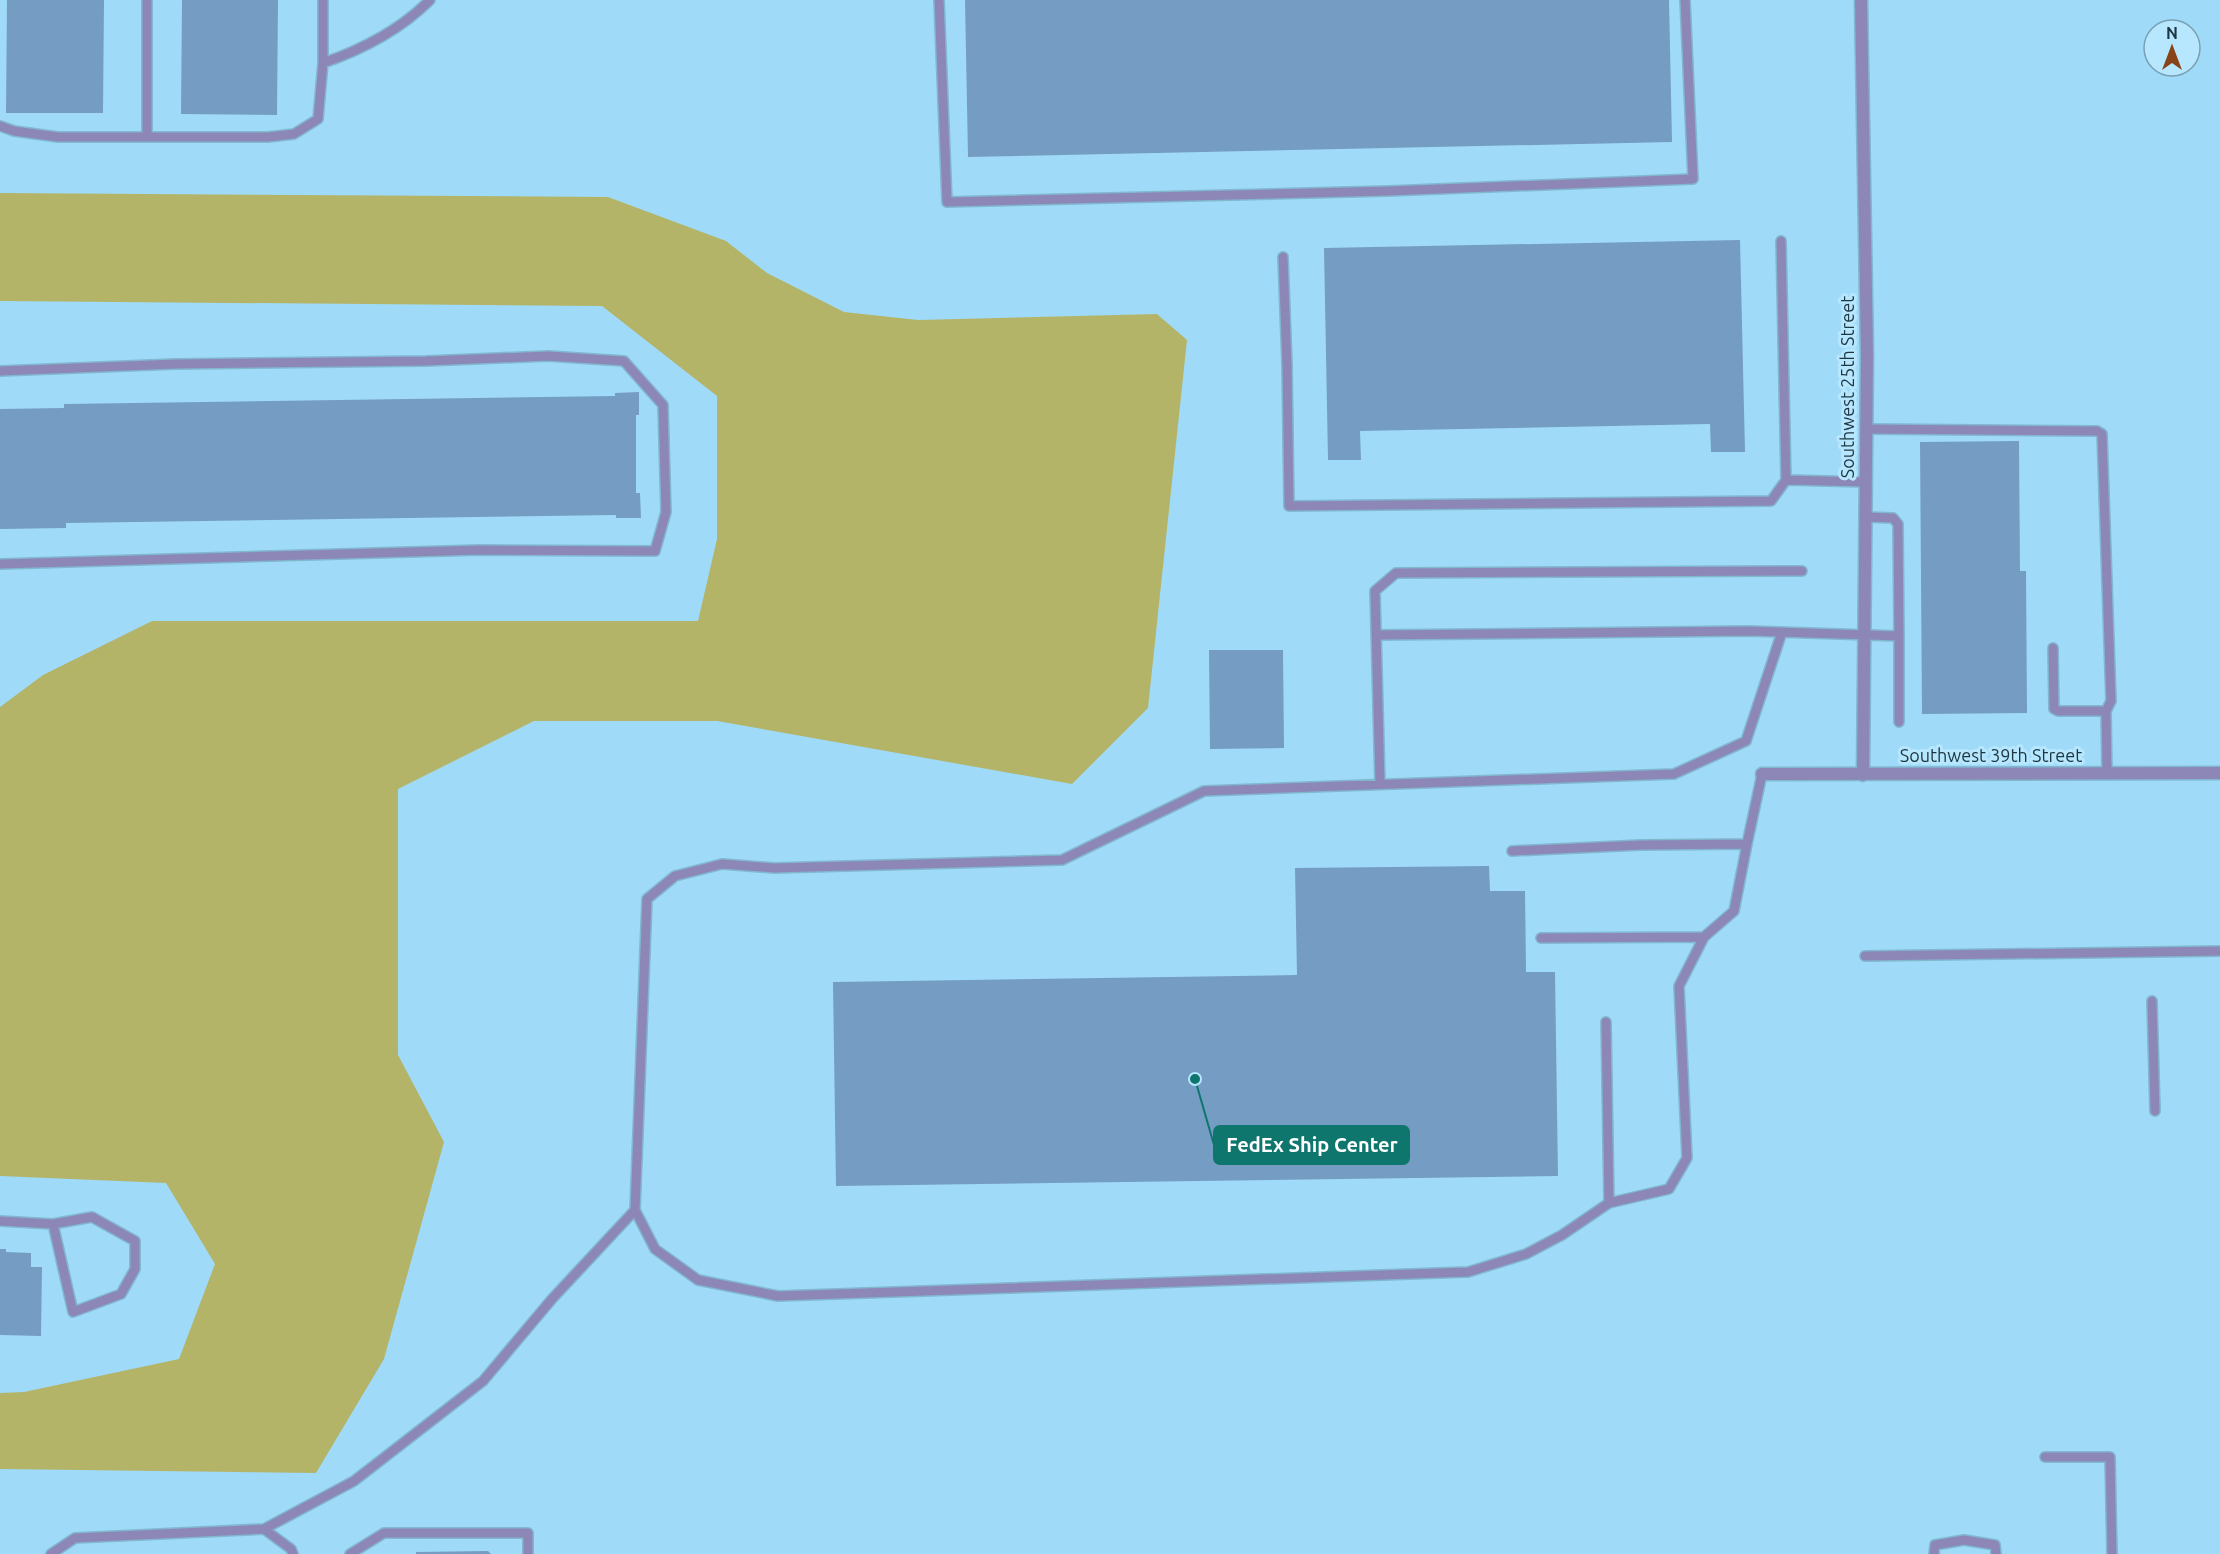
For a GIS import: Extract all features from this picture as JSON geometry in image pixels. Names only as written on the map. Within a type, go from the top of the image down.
[{"type":"street","name":"Southwest 25th Street","points":[[1861,0],[1867,354],[1863,775]]},
{"type":"street","name":"Southwest 39th Street","points":[[1762,774],[2220,773]]},
{"type":"lane","points":[[147,0],[147,137]]},
{"type":"lane","points":[[0,126],[14,131],[58,137],[268,137],[294,134],[318,119],[323,63],[323,0]]},
{"type":"lane","points":[[323,63],[348,55],[414,16],[430,0]]},
{"type":"lane","points":[[939,0],[948,202],[1388,191],[1693,178],[1685,0]]},
{"type":"lane","points":[[1283,257],[1289,506],[1771,501],[1786,480],[1781,241]]},
{"type":"lane","points":[[0,371],[176,364],[426,361],[548,356],[624,361],[663,405],[666,512],[655,551],[479,550],[0,564]]},
{"type":"lane","points":[[1866,429],[2097,431],[2102,434],[2111,701],[2106,711],[2107,773]]},
{"type":"lane","points":[[1786,480],[1866,482]]},
{"type":"lane","points":[[1866,517],[1893,518],[1898,524],[1899,722]]},
{"type":"lane","points":[[1380,784],[1375,591],[1396,573],[1802,571]]},
{"type":"lane","points":[[1376,635],[1736,631],[1899,636]]},
{"type":"lane","points":[[1762,774],[1734,911],[1704,937],[1679,986],[1687,1158],[1669,1189],[1609,1203],[1562,1234],[1526,1254],[1468,1272],[778,1296],[699,1280],[655,1249],[635,1210],[647,899],[675,876],[722,864],[774,868],[1062,860],[1204,791],[1674,774],[1746,741],[1782,632]]},
{"type":"lane","points":[[2053,648],[2055,709],[2058,711],[2106,711]]},
{"type":"lane","points":[[1512,851],[1641,845],[1747,844]]},
{"type":"lane","points":[[1541,938],[1704,937]]},
{"type":"lane","points":[[1865,956],[2220,951]]},
{"type":"lane","points":[[2152,1001],[2155,1111]]},
{"type":"lane","points":[[1606,1022],[1609,1203]]},
{"type":"lane","points":[[51,1554],[75,1538],[264,1528],[354,1481],[483,1381],[552,1299],[635,1210]]},
{"type":"lane","points":[[0,1221],[53,1224],[92,1217],[135,1240],[135,1269],[121,1294],[73,1312],[53,1224]]},
{"type":"lane","points":[[2045,1457],[2110,1457],[2112,1554]]},
{"type":"lane","points":[[264,1528],[291,1549],[293,1554]]},
{"type":"lane","points":[[350,1554],[384,1533],[528,1533],[528,1554]]},
{"type":"lane","points":[[1934,1554],[1935,1545],[1964,1540],[1995,1545],[1996,1554]]},
{"type":"shaded area","points":[[0,193],[608,197],[726,241],[767,273],[844,312],[918,320],[1157,314],[1187,340],[1148,708],[1072,784],[717,721],[534,721],[398,789],[398,1055],[444,1142],[384,1359],[316,1473],[0,1469],[0,1393],[24,1392],[179,1359],[215,1264],[166,1183],[0,1176],[0,707],[43,675],[152,621],[698,621],[717,539],[717,396],[602,306],[0,301]]},
{"type":"building","points":[[7,0],[104,0],[103,113],[6,113]]},
{"type":"building","points":[[182,0],[278,0],[277,115],[181,114]]},
{"type":"building","points":[[965,0],[1669,0],[1672,142],[968,157]]},
{"type":"building","points":[[1740,240],[1745,452],[1711,452],[1710,424],[1360,431],[1361,460],[1328,460],[1324,248]]},
{"type":"building","points":[[639,392],[639,415],[636,415],[636,493],[640,493],[641,518],[616,518],[616,515],[66,523],[66,528],[0,529],[0,409],[64,408],[64,404],[615,396],[615,393]]},
{"type":"building","points":[[2019,441],[2020,571],[2026,571],[2027,713],[1922,714],[1920,442]]},
{"type":"building","points":[[1209,650],[1283,650],[1284,748],[1210,749]]},
{"type":"building","points":[[1489,866],[1490,891],[1525,891],[1526,972],[1555,972],[1558,1176],[836,1186],[833,982],[1297,975],[1295,868]]},
{"type":"building","points":[[0,1249],[6,1249],[6,1252],[31,1253],[31,1267],[42,1267],[41,1336],[0,1335]]},
{"type":"building","points":[[488,1551],[491,1554],[416,1554],[416,1552]]},
{"type":"place","name":"FedEx Ship Center","points":[[1195,1079]]}]
